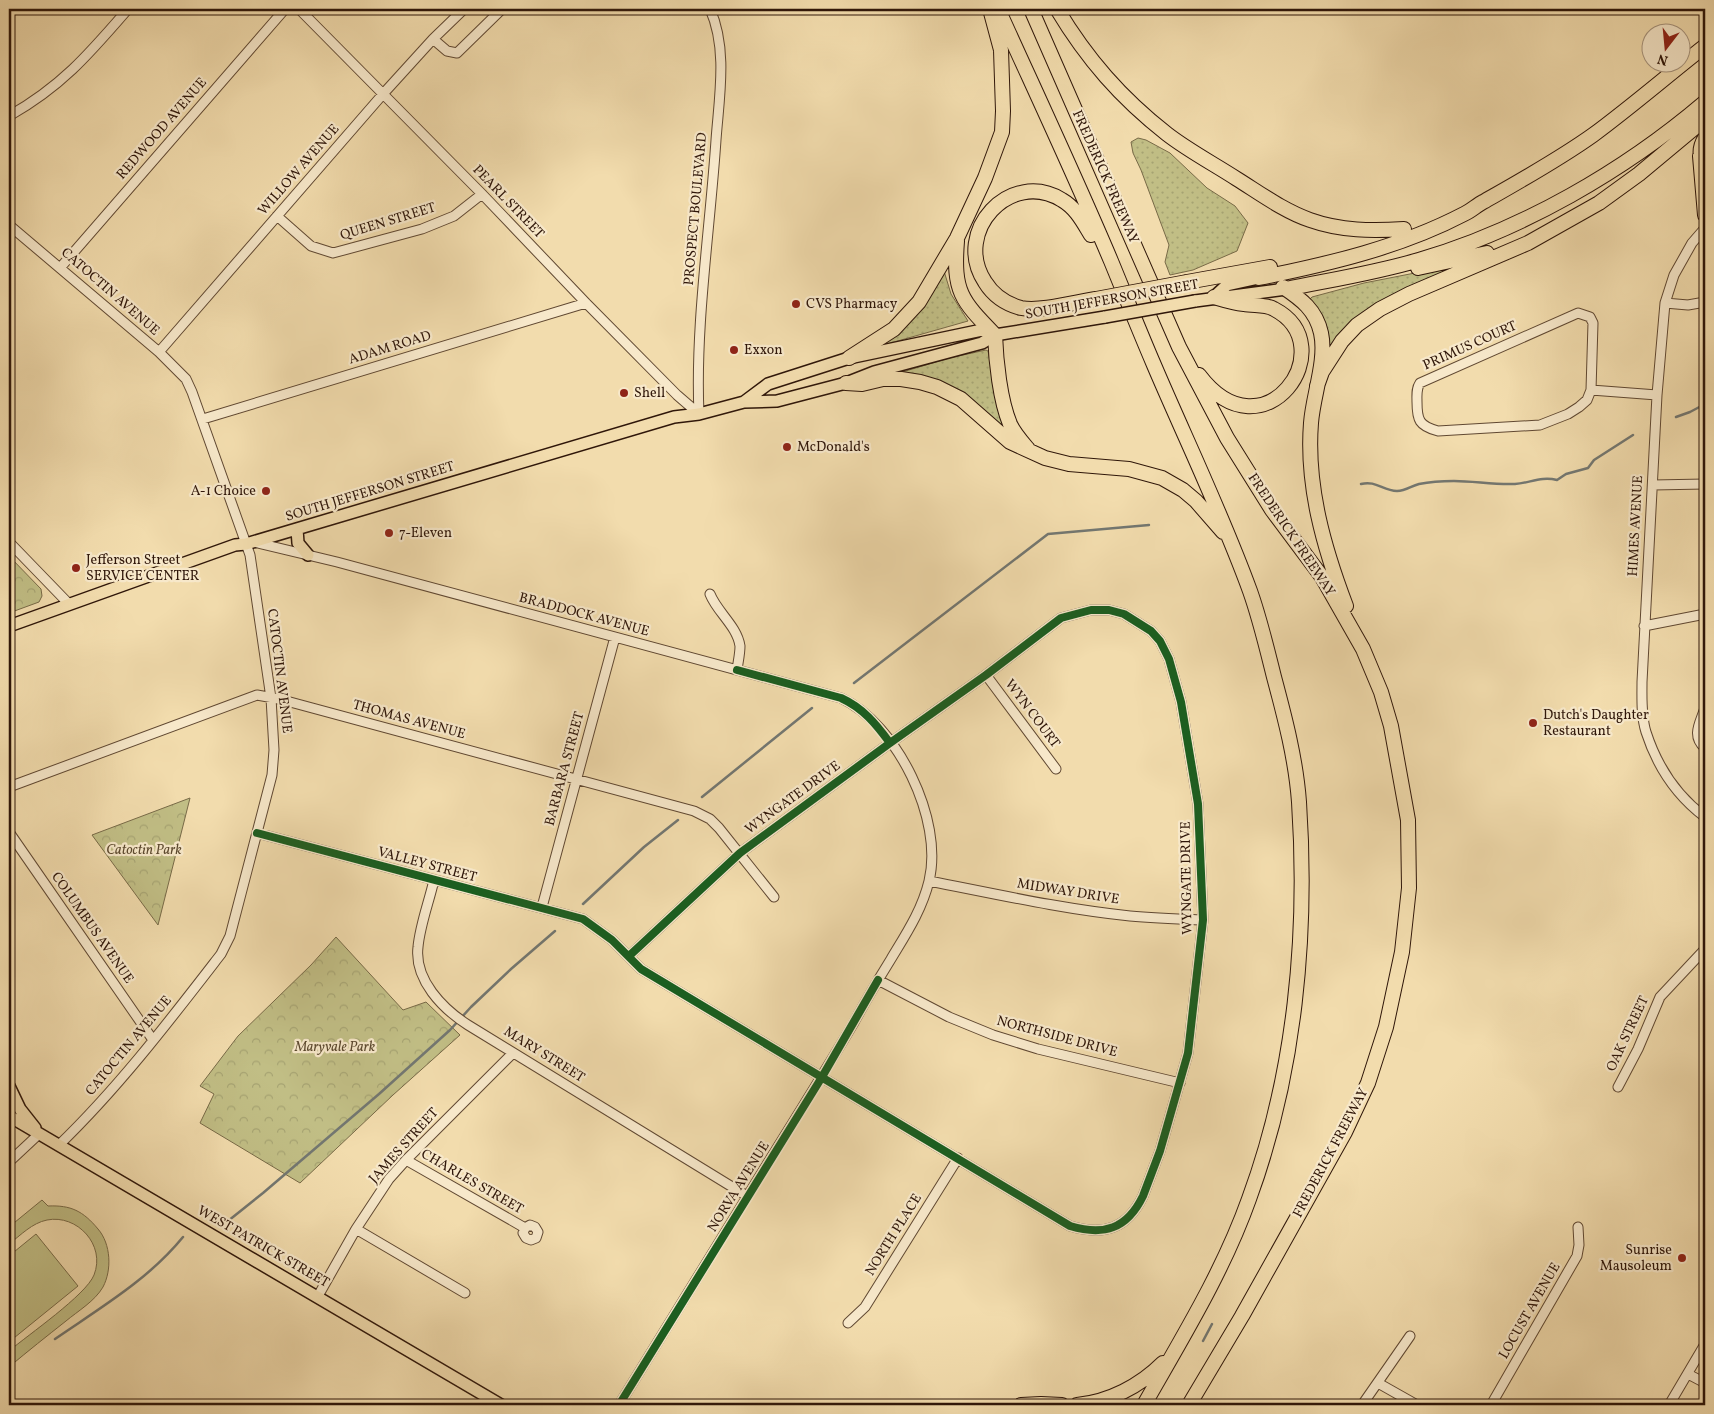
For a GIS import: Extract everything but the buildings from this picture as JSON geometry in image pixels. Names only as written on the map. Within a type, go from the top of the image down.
[{"type":"highway","points":[[849,358],[894,329],[908,315],[930,286],[958,238],[985,178],[1002,132],[1003,85],[1001,50],[990,9]]},
{"type":"highway","name":"FREDERICK FREEWAY","points":[[998,9],[1110,259],[1252,595],[1288,732],[1298,800],[1302,911],[1298,973],[1287,1051],[1274,1120],[1239,1226],[1209,1289],[1144,1405]]},
{"type":"highway","name":"FREDERICK FREEWAY","points":[[1031,9],[1179,347],[1227,438],[1272,510],[1322,577],[1363,649],[1381,692],[1391,726],[1408,820],[1409,888],[1402,952],[1386,1027],[1368,1083],[1345,1132],[1190,1405]]},
{"type":"highway","points":[[1057,9],[1092,62],[1114,88],[1168,135],[1196,154],[1281,206],[1309,220],[1351,229],[1404,229]]},
{"type":"highway","points":[[1259,278],[1313,267],[1396,242],[1465,214],[1479,204],[1533,174],[1593,135],[1705,46]]},
{"type":"highway","points":[[1286,289],[1353,276],[1418,260],[1467,244],[1545,210],[1627,162],[1674,128],[1705,102]]},
{"type":"highway","points":[[1317,386],[1322,372],[1342,341],[1357,325],[1380,309],[1408,294],[1528,243],[1599,202],[1639,174],[1705,119]]},
{"type":"highway","points":[[1705,138],[1701,143],[1705,215]]},
{"type":"highway","points":[[1110,259],[1092,236],[1080,215],[1064,201],[1046,194],[1026,193],[1006,199],[990,211],[979,228],[975,248],[978,268],[987,286],[1001,299],[1014,305],[1032,309],[1096,299],[1302,260],[1348,248],[1464,207],[1479,204]]},
{"type":"highway","points":[[958,238],[956,275],[959,288],[971,311],[995,335],[998,370],[1004,405],[1010,425],[1031,453]]},
{"type":"highway","points":[[1353,276],[1419,268],[1528,243]]},
{"type":"highway","points":[[1259,278],[1275,283],[1305,303],[1313,312],[1321,330],[1323,341],[1322,355],[1311,421],[1309,456],[1321,529],[1338,585],[1363,649]]},
{"type":"highway","points":[[1179,347],[1204,381],[1222,398],[1232,403],[1243,405],[1265,404],[1280,396],[1292,385],[1301,364],[1302,353],[1300,342],[1290,322],[1283,315],[1267,306],[1243,304],[1214,297]]},
{"type":"highway","points":[[846,383],[862,384],[883,379],[901,379],[937,387],[961,399],[1010,442],[1031,453],[1063,463],[1129,468],[1162,478],[1183,490],[1196,501],[1230,540]]},
{"type":"highway","points":[[1195,1405],[1242,1316]]},
{"type":"highway","points":[[1077,1405],[1091,1404],[1123,1392],[1152,1374],[1176,1350]]},
{"type":"highway","points":[[1021,1405],[1062,1405]]},
{"type":"main road","name":"SOUTH JEFFERSON STREET","points":[[9,626],[235,545],[250,543],[674,417],[699,414],[744,402],[777,401],[982,343],[995,335],[1214,297],[1227,285],[1259,278]]},
{"type":"main road","points":[[1214,297],[1286,289]]},
{"type":"main road","name":"SOUTH JEFFERSON STREET","points":[[744,402],[768,384],[849,358],[982,330],[995,335]]},
{"type":"main road","points":[[297,529],[298,543],[308,555]]},
{"type":"main road","points":[[9,1086],[20,1109],[39,1134]]},
{"type":"main road","name":"WEST PATRICK STREET","points":[[9,1116],[502,1405]]},
{"type":"street","points":[[9,116],[47,93],[69,74],[84,60],[128,9]]},
{"type":"street","name":"REDWOOD AVENUE","points":[[60,268],[284,9]]},
{"type":"street","name":"PEARL STREET","points":[[298,9],[482,194],[677,395],[699,414]]},
{"type":"street","name":"WILLOW AVENUE","points":[[159,352],[383,94],[433,39],[464,9]]},
{"type":"street","points":[[433,39],[447,51],[457,53],[502,9]]},
{"type":"street","name":"PROSPECT BOULEVARD","points":[[699,414],[698,387],[702,314],[721,64],[716,22],[710,9]]},
{"type":"street","name":"QUEEN STREET","points":[[277,216],[311,246],[333,253],[422,229],[454,216],[482,194]]},
{"type":"street","name":"CATOCTIN AVENUE","points":[[9,224],[159,352],[186,379],[250,543],[250,555],[274,726],[272,776],[226,945],[221,954],[153,1040],[84,1121],[59,1145]]},
{"type":"street","name":"HIMES AVENUE","points":[[1705,228],[1692,243],[1674,275],[1665,303],[1657,395],[1642,682],[1646,732],[1665,774],[1679,793],[1695,810],[1705,817]]},
{"type":"street","points":[[1665,303],[1688,304],[1705,302]]},
{"type":"street","name":"ADAM ROAD","points":[[202,419],[586,303]]},
{"type":"street","name":"PRIMUS COURT","points":[[1578,313],[1590,317],[1593,323],[1591,390],[1587,400],[1579,407],[1568,414],[1540,425],[1438,430],[1427,428],[1420,422],[1417,415],[1416,389],[1420,383],[1578,313]]},
{"type":"street","points":[[1591,390],[1657,395]]},
{"type":"street","points":[[1653,485],[1705,484]]},
{"type":"street","points":[[9,542],[69,604]]},
{"type":"street","name":"BRADDOCK AVENUE","points":[[250,543],[308,555],[841,698],[866,713],[890,743]]},
{"type":"street","points":[[710,594],[717,608],[732,627],[739,642],[737,670]]},
{"type":"street","name":"WYNGATE DRIVE","points":[[590,922],[612,940],[641,969],[1070,1226],[1096,1232],[1108,1229],[1129,1217],[1138,1208],[1160,1152],[1188,1053],[1203,920],[1198,804],[1181,702],[1169,659],[1160,641],[1150,631],[1124,614],[1109,610],[1091,610],[1061,618],[740,854],[629,956]]},
{"type":"street","points":[[1644,626],[1705,614]]},
{"type":"street","name":"BARBARA STREET","points":[[542,907],[615,637]]},
{"type":"street","name":"WYN COURT","points":[[986,675],[1056,769]]},
{"type":"street","name":"THOMAS AVENUE","points":[[9,787],[257,695],[694,811],[714,824],[774,897]]},
{"type":"street","points":[[1705,708],[1697,732],[1699,743],[1705,748]]},
{"type":"street","name":"NORVA AVENUE","points":[[619,1405],[822,1077],[917,915],[929,880],[930,832],[922,800],[914,781],[890,743]]},
{"type":"street","name":"COLUMBUS AVENUE","points":[[9,832],[153,1040]]},
{"type":"street","name":"VALLEY STREET","points":[[257,833],[542,907],[590,922]]},
{"type":"street","name":"MARY STREET","points":[[434,880],[418,948],[418,960],[422,975],[437,998],[453,1015],[747,1196]]},
{"type":"street","name":"MIDWAY DRIVE","points":[[929,880],[1088,910],[1131,916],[1203,920]]},
{"type":"street","name":"OAK STREET","points":[[1618,1087],[1634,1058],[1660,996],[1705,949]]},
{"type":"street","name":"NORTHSIDE DRIVE","points":[[878,980],[949,1017],[993,1035],[1038,1049],[1180,1083]]},
{"type":"street","name":"JAMES STREET","points":[[318,1296],[373,1201],[406,1160],[513,1052]]},
{"type":"street","points":[[9,1162],[39,1134]]},
{"type":"street","name":"NORTH PLACE","points":[[848,1323],[865,1307],[958,1158]]},
{"type":"street","name":"CHARLES STREET","points":[[406,1160],[525,1228]]},
{"type":"street","name":"LOCUST AVENUE","points":[[1491,1405],[1577,1256],[1579,1245],[1578,1228]]},
{"type":"street","points":[[356,1229],[465,1293]]},
{"type":"street","points":[[1362,1405],[1410,1336]]},
{"type":"street","points":[[1669,1405],[1705,1344]]},
{"type":"street","points":[[1688,1374],[1705,1383]]},
{"type":"street","points":[[1378,1383],[1416,1405]]},
{"type":"green space","points":[[1138,138],[1146,140],[1170,153],[1207,188],[1235,206],[1248,223],[1237,251],[1193,270],[1170,275],[1165,262],[1169,245],[1133,153],[1131,142]]},
{"type":"green space","points":[[1476,261],[1431,280],[1329,351],[1321,315],[1310,299],[1312,297],[1364,283]]},
{"type":"green space","points":[[944,271],[951,294],[968,321],[880,346]]},
{"type":"green space","points":[[988,351],[1001,416],[1011,437],[988,416],[899,373],[949,358]]},
{"type":"green space","points":[[9,556],[41,589],[42,596],[39,602],[9,613]]},
{"type":"green space","name":"Catoctin Park","points":[[190,798],[158,925],[92,835]]},
{"type":"green space","name":"Maryvale Park","points":[[336,937],[403,1010],[426,1002],[460,1035],[300,1183],[200,1123],[214,1094],[200,1086],[238,1036],[311,965]]},
{"type":"green space","points":[[42,1200],[48,1206],[76,1210],[98,1229],[108,1249],[108,1273],[100,1292],[91,1301],[9,1367],[9,1351],[69,1304],[89,1283],[94,1275],[97,1264],[96,1253],[86,1234],[69,1222],[58,1219],[36,1224],[9,1244],[9,1227]]},
{"type":"green space","points":[[36,1234],[78,1286],[9,1342],[9,1256]]},
{"type":"waterway","points":[[1676,417],[1705,404]]},
{"type":"waterway","points":[[1361,484],[1371,483],[1397,491],[1419,484],[1441,481],[1507,484],[1546,479],[1557,480],[1566,474],[1588,468],[1594,460],[1633,435]]},
{"type":"waterway","points":[[854,683],[1048,534],[1149,525]]},
{"type":"waterway","points":[[702,797],[812,708]]},
{"type":"waterway","points":[[583,904],[644,847],[678,820]]},
{"type":"waterway","points":[[220,1224],[228,1221],[263,1193],[379,1094],[450,1030],[511,969],[555,931]]},
{"type":"waterway","points":[[55,1339],[139,1280],[155,1267],[183,1237]]},
{"type":"waterway","points":[[1203,1341],[1212,1324]]},
{"type":"cycle path","points":[[257,833],[583,919],[612,940],[641,969],[1070,1226],[1082,1229],[1104,1230],[1122,1223],[1137,1207],[1160,1151],[1188,1053],[1203,920],[1198,804],[1181,702],[1169,659],[1160,641],[1151,631],[1124,614],[1109,610],[1091,610],[1061,618],[986,675],[740,853],[629,956]]},
{"type":"cycle path","points":[[737,670],[841,698],[868,717],[890,743]]},
{"type":"cycle path","points":[[619,1405],[822,1077],[878,980]]},
{"type":"place","name":"CVS Pharmacy","points":[[796,304]]},
{"type":"place","name":"Exxon","points":[[734,350]]},
{"type":"place","name":"Shell","points":[[624,393]]},
{"type":"place","name":"McDonald's","points":[[787,447]]},
{"type":"place","name":"A-1 Choice","points":[[266,491]]},
{"type":"place","name":"7-Eleven","points":[[389,533]]},
{"type":"place","name":"Jefferson Street SERVICE CENTER","points":[[76,568]]},
{"type":"place","name":"Dutch's Daughter Restaurant","points":[[1533,723]]},
{"type":"place","name":"Sunrise Mausoleum","points":[[1682,1258]]}]
